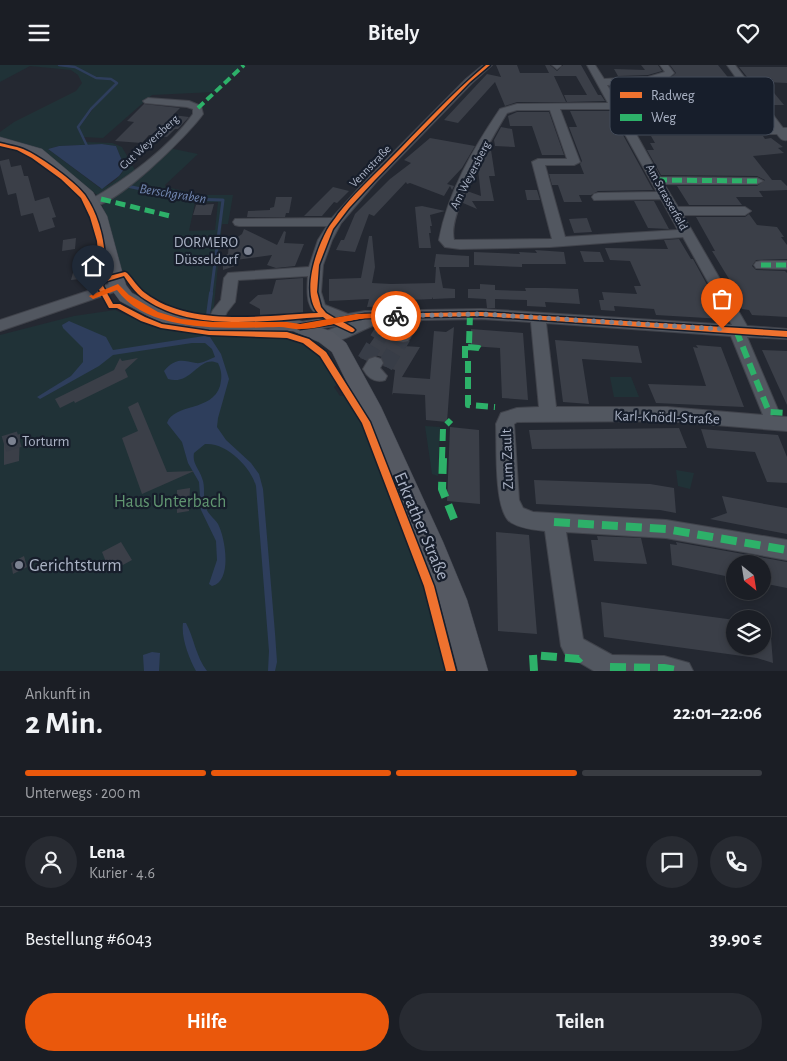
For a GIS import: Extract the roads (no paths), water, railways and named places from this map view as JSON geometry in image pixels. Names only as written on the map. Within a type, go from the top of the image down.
[{"type":"main road","points":[[0,141],[36,152],[81,187],[94,203],[101,219],[121,291],[137,304],[164,317],[190,323],[298,326],[332,343]]},
{"type":"main road","name":"Erkrather Straße","points":[[332,343],[370,407],[430,542],[453,600],[473,671]]},
{"type":"street","name":"Vennstraße","points":[[318,308],[314,293],[325,240],[335,222],[353,200],[488,65]]},
{"type":"street","name":"Am Strasserfeld","points":[[591,65],[610,97]]},
{"type":"street","points":[[663,77],[670,73],[664,65]]},
{"type":"street","points":[[731,65],[740,77]]},
{"type":"street","points":[[601,82],[610,82]]},
{"type":"street","name":"Gut Weyersberg","points":[[94,203],[142,169],[169,146],[198,114],[198,108],[189,104],[148,101]]},
{"type":"street","points":[[554,106],[574,162],[538,162],[559,237],[558,241],[687,233]]},
{"type":"street","name":"Am Weyersberg","points":[[558,241],[550,243],[460,245],[450,244],[446,240],[449,219],[456,195],[503,111],[518,107],[610,106]]},
{"type":"street","points":[[774,121],[784,134]]},
{"type":"street","name":"Am Strasserfeld","points":[[632,135],[739,330]]},
{"type":"street","points":[[598,197],[661,186],[757,181]]},
{"type":"street","points":[[632,185],[703,184],[711,185],[715,190],[744,190]]},
{"type":"street","points":[[675,211],[745,211]]},
{"type":"street","points":[[239,222],[335,222]]},
{"type":"street","points":[[761,265],[787,265]]},
{"type":"street","points":[[214,325],[220,310],[228,302],[231,278],[233,276],[319,268]]},
{"type":"street","points":[[7,324],[121,291]]},
{"type":"street","points":[[298,326],[318,308],[347,323]]},
{"type":"street","points":[[298,326],[363,323],[399,327],[481,314],[787,334]]},
{"type":"street","points":[[538,318],[548,414]]},
{"type":"street","points":[[332,343],[347,323]]},
{"type":"street","points":[[739,330],[769,410]]},
{"type":"street","name":"Karl-Knödl-Straße","points":[[548,414],[667,414],[787,424]]},
{"type":"street","name":"Zum Zault","points":[[548,414],[517,415],[507,418],[505,432],[509,502],[516,514],[533,521],[554,522]]},
{"type":"street","points":[[681,671],[664,668],[611,669],[573,646],[554,522],[666,529],[787,550]]},
{"type":"water","points":[[102,144],[116,146],[125,168],[119,176],[102,189],[48,149],[59,146]]},
{"type":"water","points":[[69,321],[106,337],[113,350],[204,336],[210,337],[221,354],[229,379],[217,427],[226,440],[251,463],[259,474],[263,489],[277,662],[275,671],[268,671],[269,651],[256,486],[253,479],[237,457],[221,447],[205,444],[194,453],[195,463],[203,482],[205,504],[208,512],[221,530],[225,548],[223,576],[219,582],[212,586],[209,584],[217,560],[216,541],[201,510],[199,482],[188,463],[182,442],[167,423],[177,412],[202,404],[216,394],[220,386],[221,374],[218,363],[211,361],[200,366],[189,375],[176,380],[168,379],[164,371],[175,362],[198,363],[215,357],[212,349],[205,343],[192,343],[113,355],[99,366],[40,399],[37,397],[71,376],[83,362],[83,348],[63,328],[62,325]]},
{"type":"water","points":[[183,623],[186,623],[200,660],[207,671],[196,671],[193,666],[184,641]]},
{"type":"water","points":[[152,652],[160,653],[159,671],[144,671],[143,655]]},
{"type":"waterway","name":"Berschgraben","points":[[59,65],[75,67],[96,78],[111,79],[117,83],[91,109],[78,127],[88,148]]},
{"type":"waterway","name":"Berschgraben","points":[[127,186],[188,199],[223,200],[211,294]]},
{"type":"waterway","name":"Berschgraben","points":[[208,315],[211,293]]},
{"type":"tunnel","points":[[365,360],[383,330]]},
{"type":"tunnel","points":[[385,366],[403,337]]},
{"type":"tunnel","points":[[4,444],[20,439]]},
{"type":"place","name":"DORMERO Düsseldorf","points":[[248,251]]},
{"type":"place","name":"Torturm","points":[[12,441]]},
{"type":"place","name":"Gerichtsturm","points":[[19,565]]},
{"type":"park label","name":"Haus Unterbach","points":[[170,501]]}]
